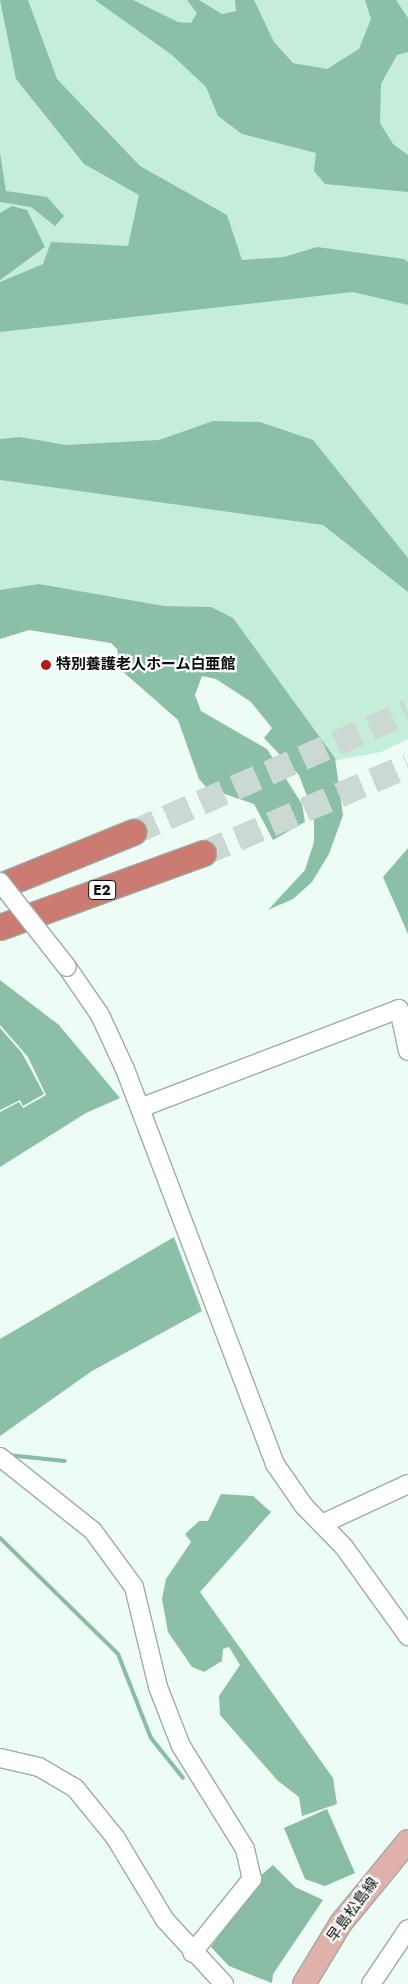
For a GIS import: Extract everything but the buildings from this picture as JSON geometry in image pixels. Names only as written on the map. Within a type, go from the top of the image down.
[{"type":"highway","points":[[0,884],[132,832]]},
{"type":"highway","name":"E2","points":[[0,927],[204,853]]},
{"type":"main road","name":"早島松島線","points":[[304,1984],[341,1923],[408,1841]]},
{"type":"street","points":[[0,884],[67,967],[113,1040],[263,1437],[288,1486],[344,1546],[408,1636]]},
{"type":"street","points":[[140,1108],[399,1009],[408,1050]]},
{"type":"street","points":[[0,1457],[93,1531],[134,1587],[158,1687],[180,1746],[245,1849],[252,1879],[192,1953]]},
{"type":"street","points":[[322,1524],[408,1484]]},
{"type":"street","points":[[0,1758],[39,1767],[75,1788],[115,1836],[135,1877],[192,1953],[224,1984]]},
{"type":"street","points":[[371,1984],[408,1929]]},
{"type":"shaded area","points":[[0,0],[408,0],[408,739],[381,752],[333,761],[230,622],[0,594]]},
{"type":"shaded area","points":[[0,0],[28,0],[57,79],[140,166],[227,215],[242,260],[284,257],[317,247],[404,259],[408,262],[408,305],[353,292],[0,332],[0,282],[43,264],[51,242],[128,246],[139,195],[84,164],[16,79]]},
{"type":"shaded area","points":[[95,0],[133,0],[178,22],[191,23],[197,13],[187,0],[199,0],[222,14],[236,11],[235,0],[254,0],[274,42],[293,63],[327,69],[359,49],[371,19],[365,0],[396,0],[408,18],[408,52],[397,55],[381,84],[380,123],[393,144],[408,155],[408,192],[325,184],[314,171],[316,153],[242,134],[218,116],[206,87],[172,55]]},
{"type":"shaded area","points":[[0,153],[6,191],[47,197],[64,216],[55,226],[31,207],[0,202]]},
{"type":"shaded area","points":[[12,206],[27,210],[45,247],[0,280],[0,213]]},
{"type":"shaded area","points":[[213,421],[260,422],[313,440],[408,558],[408,592],[323,525],[0,480],[0,439],[20,437],[66,445],[159,440]]},
{"type":"shaded area","points":[[39,584],[164,606],[211,607],[233,618],[335,758],[343,815],[329,854],[312,882],[293,899],[268,910],[305,870],[314,842],[314,815],[299,775],[264,738],[272,728],[251,702],[216,679],[202,676],[195,695],[201,711],[267,749],[302,804],[305,822],[273,840],[254,804],[207,788],[199,779],[178,720],[121,670],[117,649],[111,643],[29,630],[0,639],[0,590]]},
{"type":"shaded area","points":[[408,848],[408,934],[383,877]]},
{"type":"shaded area","points":[[0,980],[59,1025],[120,1098],[86,1113],[0,1167],[0,1112],[19,1102],[23,1108],[46,1095],[28,1057],[0,1025]]},
{"type":"shaded area","points":[[0,1028],[22,1053],[44,1094],[23,1106],[20,1100],[0,1110]]},
{"type":"shaded area","points":[[174,1237],[202,1311],[92,1371],[0,1436],[0,1339]]},
{"type":"shaded area","points":[[221,1494],[253,1496],[271,1512],[200,1592],[333,1778],[337,1804],[302,1816],[299,1797],[278,1781],[220,1715],[219,1696],[240,1665],[229,1647],[223,1649],[222,1661],[204,1672],[192,1667],[168,1632],[162,1599],[166,1579],[191,1542],[185,1534],[199,1521],[208,1521]]},
{"type":"shaded area","points":[[327,1809],[355,1873],[325,1886],[305,1879],[284,1828]]},
{"type":"shaded area","points":[[273,1865],[295,1887],[323,1900],[273,1974],[272,1983],[229,1966],[211,1947],[259,1877]]},
{"type":"waterway","points":[[8,1455],[65,1461]]},
{"type":"waterway","points":[[0,1538],[118,1654],[151,1738],[183,1778]]},
{"type":"tunnel","points":[[133,832],[408,711]]},
{"type":"tunnel","points":[[203,853],[408,765]]},
{"type":"place","name":"特別養護老人ホーム白亜館","points":[[46,665]]}]
